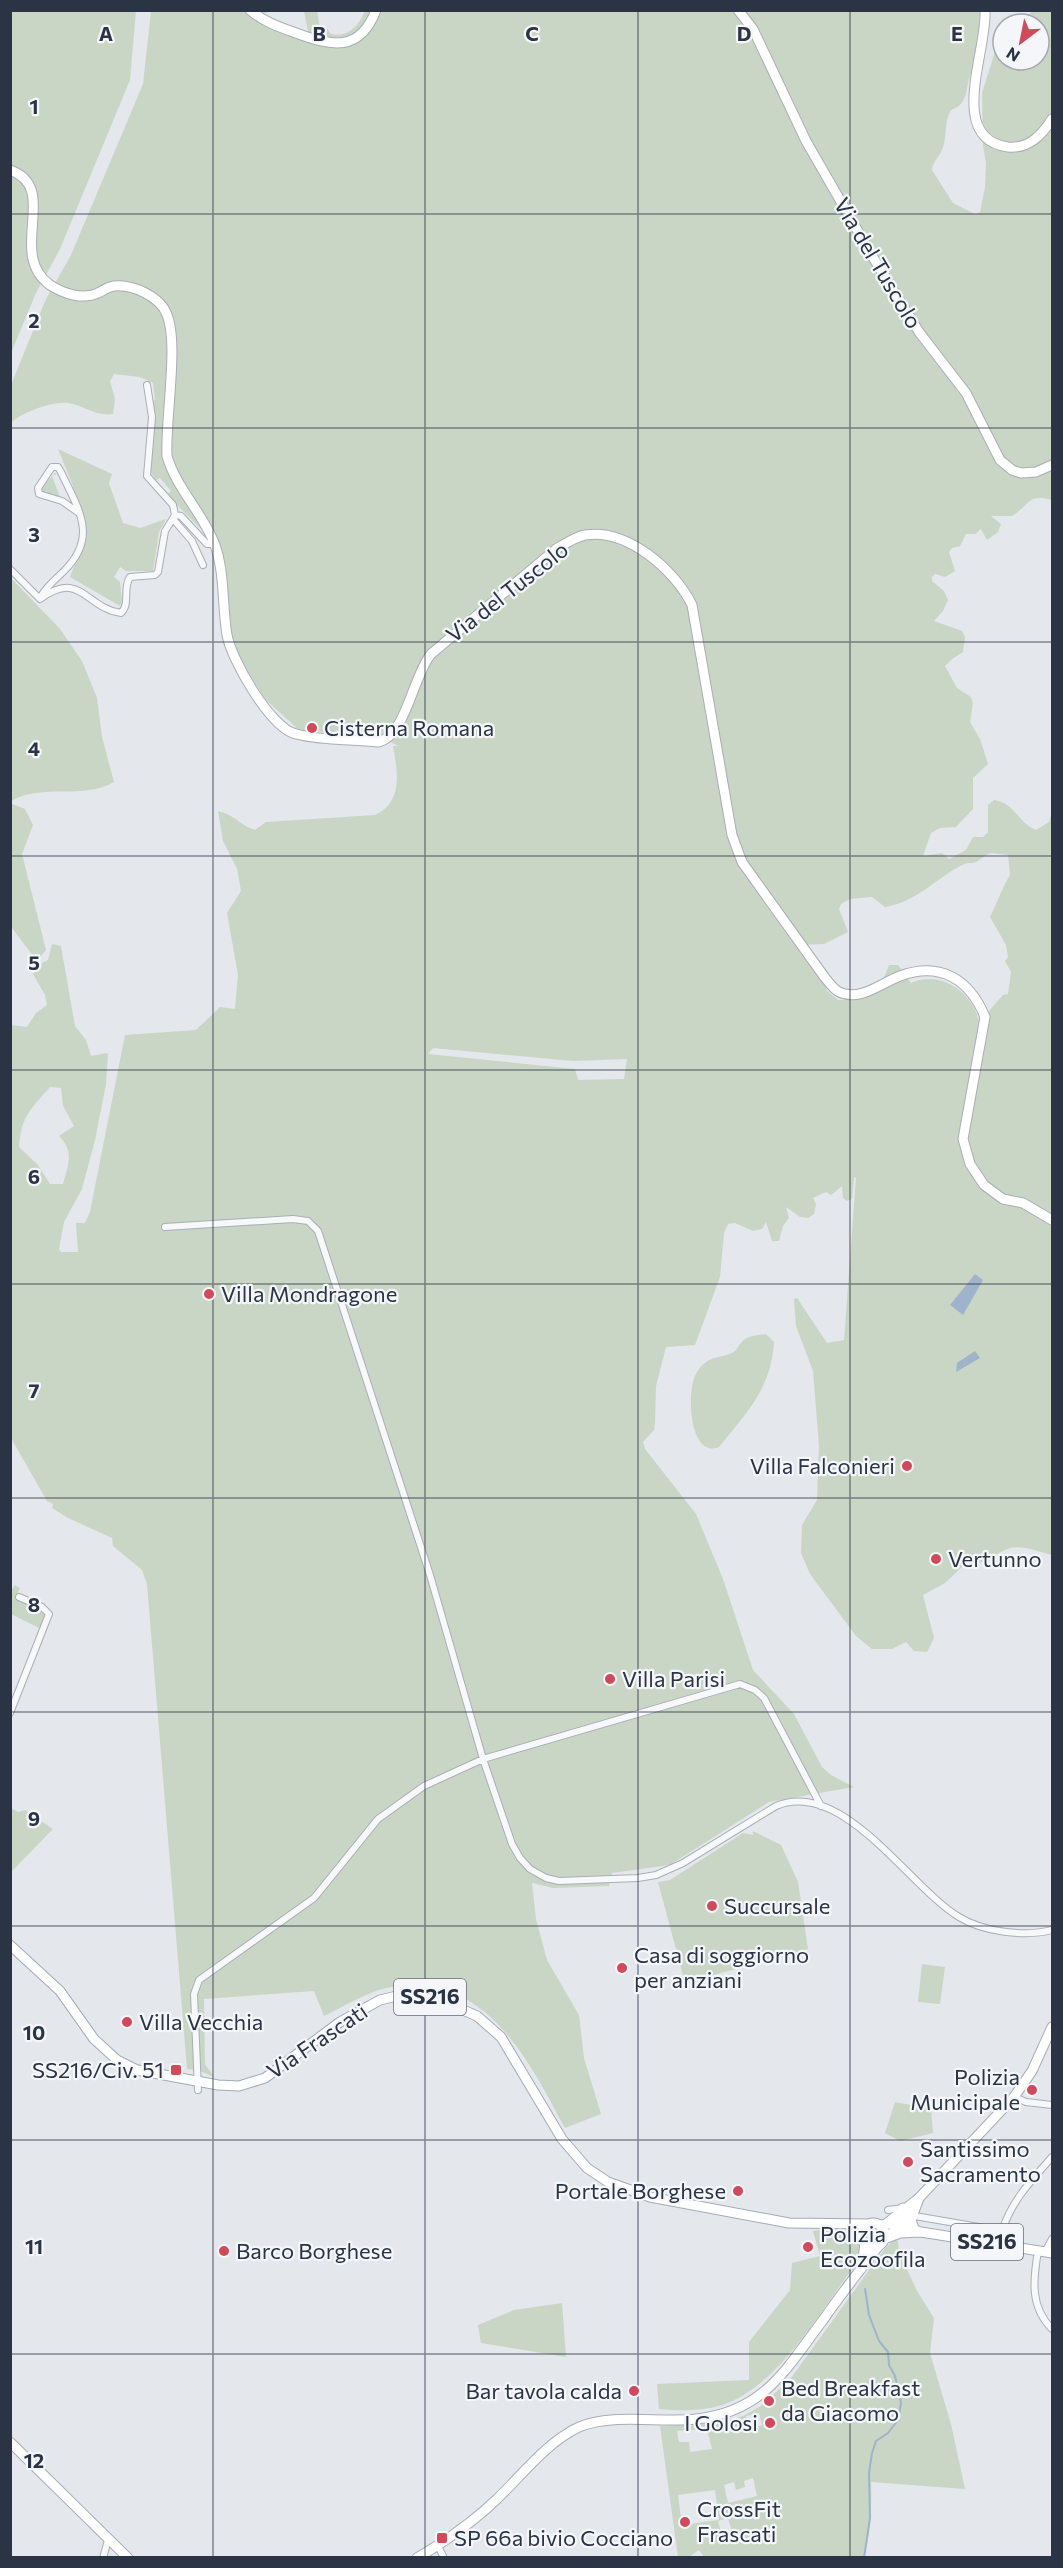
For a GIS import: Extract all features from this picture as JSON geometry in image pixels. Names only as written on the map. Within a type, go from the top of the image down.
[{"type":"street","points":[[250,10],[275,26],[319,42],[336,44],[353,40],[363,34],[376,10]]},
{"type":"street","name":"Via del Tuscolo","points":[[738,10],[753,29],[806,141],[871,254],[919,332],[966,393],[1000,460],[1012,470],[1021,473],[1036,472],[1053,465]]},
{"type":"street","points":[[985,10],[983,45],[972,105],[980,131],[998,144],[1013,147],[1039,137],[1053,119]]},
{"type":"street","name":"Via del Tuscolo","points":[[10,170],[23,177],[32,192],[34,201],[31,257],[49,284],[71,295],[80,296],[89,296],[117,286],[129,287],[150,296],[165,309],[171,335],[167,456],[170,467],[199,512],[215,544],[221,570],[227,637],[239,667],[279,724],[294,734],[386,741],[400,726],[419,670],[431,654],[556,549],[585,536],[602,535],[634,546],[665,566],[684,587],[694,613],[732,835],[742,862],[823,975],[838,991],[857,995],[902,975],[926,972],[946,973],[967,986],[978,1000],[985,1017],[963,1139],[970,1164],[984,1185],[1003,1199],[1023,1203],[1053,1220]]},
{"type":"street","points":[[147,385],[152,417],[147,476],[173,505],[174,517],[192,541],[203,565]]},
{"type":"street","points":[[39,599],[51,582],[64,571],[82,543],[85,533],[79,513],[61,472],[58,467],[52,467],[38,488],[39,494],[62,501],[79,513]]},
{"type":"street","points":[[39,599],[57,588],[70,588],[121,613],[126,605],[126,584],[130,577],[154,575],[158,572],[165,531],[174,517],[181,516],[207,544],[215,544]]},
{"type":"street","points":[[10,569],[39,599]]},
{"type":"street","points":[[165,1227],[300,1219],[308,1221],[318,1231],[430,1575],[483,1759],[516,1852],[530,1869],[553,1880],[639,1878],[656,1875],[683,1863],[780,1804],[799,1802],[820,1806],[859,1827],[912,1879],[963,1920],[987,1928],[1008,1931],[1053,1930]]},
{"type":"street","points":[[10,1713],[49,1614],[42,1607],[19,1597]]},
{"type":"street","points":[[198,2086],[194,1994],[199,1980],[314,1898],[373,1825],[392,1807],[424,1786],[483,1759],[740,1684],[753,1689],[764,1698],[820,1806]]},
{"type":"street","name":"Via Frascati","points":[[10,1944],[60,1991],[94,2039],[117,2060],[137,2070],[198,2086],[229,2086],[257,2081],[276,2071],[340,2022],[373,2003],[398,1995],[429,1997],[473,2014],[494,2030],[514,2057],[562,2139],[585,2166],[608,2182],[650,2197],[789,2223],[878,2224],[905,2216]]},
{"type":"street","points":[[417,2558],[438,2546],[486,2509],[551,2446],[578,2428],[604,2421],[703,2418],[734,2410],[769,2389],[791,2365],[861,2268],[919,2198],[1014,2097],[1032,2071],[1053,2027]]},
{"type":"street","points":[[1014,2097],[1026,2102],[1053,2105]]},
{"type":"street","points":[[888,2210],[905,2216],[1002,2231],[1019,2194],[1053,2157]]},
{"type":"street","points":[[861,2268],[862,2230],[905,2216]]},
{"type":"street","points":[[905,2216],[917,2230]]},
{"type":"street","points":[[839,2223],[874,2246],[900,2233],[917,2230]]},
{"type":"street","points":[[878,2224],[885,2233],[884,2240]]},
{"type":"street","name":"SS216","points":[[917,2230],[1045,2252]]},
{"type":"street","points":[[1053,2239],[1034,2280],[1036,2305],[1042,2319],[1053,2329]]},
{"type":"street","points":[[10,2442],[128,2558]]},
{"type":"street","points":[[103,2558],[108,2540]]},
{"type":"street","points":[[438,2546],[444,2558]]},
{"type":"green space","points":[[365,10],[980,11],[977,65],[970,76],[963,102],[951,110],[943,147],[932,170],[953,203],[975,214],[980,212],[985,187],[982,93],[991,64],[991,72],[1051,72],[1051,12],[1032,12],[1052,11],[1052,500],[1033,499],[1012,516],[991,516],[1001,524],[998,532],[987,540],[981,529],[975,534],[966,534],[960,546],[952,548],[949,552],[955,571],[945,577],[935,574],[932,577],[932,581],[944,591],[948,600],[943,611],[934,621],[962,631],[965,637],[963,652],[945,666],[957,688],[971,697],[973,703],[970,722],[980,739],[988,764],[973,778],[973,809],[956,827],[940,828],[931,833],[923,856],[942,853],[949,859],[966,850],[973,837],[983,837],[988,832],[988,805],[994,800],[1007,805],[1025,823],[1036,830],[1049,822],[1052,813],[1052,1555],[1026,1548],[1010,1548],[979,1563],[966,1563],[945,1583],[923,1595],[934,1638],[927,1652],[914,1651],[906,1642],[892,1649],[872,1649],[856,1636],[810,1574],[801,1553],[802,1525],[817,1500],[819,1446],[813,1371],[796,1326],[794,1299],[797,1298],[827,1343],[844,1340],[856,1177],[852,1199],[847,1201],[843,1198],[842,1186],[831,1195],[826,1192],[813,1198],[816,1204],[814,1214],[808,1218],[800,1217],[786,1207],[789,1218],[783,1226],[779,1241],[772,1241],[766,1222],[762,1229],[753,1231],[735,1223],[728,1224],[724,1233],[720,1277],[695,1345],[666,1347],[656,1386],[654,1430],[643,1442],[645,1449],[696,1514],[723,1579],[753,1670],[794,1714],[822,1767],[831,1775],[854,1787],[769,1802],[670,1865],[612,1873],[609,1886],[553,1888],[532,1883],[536,1919],[547,1960],[579,2015],[584,2058],[601,2114],[565,2128],[535,2074],[518,2048],[498,2024],[476,2005],[450,1992],[420,1985],[378,1990],[324,2016],[314,1991],[204,1999],[205,2064],[214,2077],[198,2070],[187,2069],[147,1584],[142,1570],[113,1546],[112,1538],[52,1508],[53,1504],[47,1501],[11,1438],[11,1025],[27,1027],[36,1013],[47,1005],[45,995],[33,974],[38,965],[48,960],[52,944],[61,946],[75,1026],[86,1040],[91,1056],[108,1053],[106,1084],[95,1140],[82,1189],[64,1222],[59,1249],[61,1252],[78,1252],[76,1223],[85,1223],[90,1212],[125,1035],[196,1030],[220,1007],[235,1009],[238,975],[227,913],[241,891],[237,869],[223,841],[218,811],[255,830],[266,822],[375,815],[384,809],[394,794],[397,776],[393,746],[398,746],[382,737],[299,730],[265,699],[233,647],[225,562],[219,544],[167,495],[171,491],[160,478],[156,480],[148,468],[153,447],[151,401],[155,400],[153,383],[140,377],[114,374],[110,381],[115,399],[113,414],[101,414],[74,404],[61,403],[21,415],[11,423],[11,385],[46,299],[71,255],[143,84],[151,11],[275,11],[265,13],[265,15],[306,33],[308,31],[304,11],[317,11],[320,27],[325,26],[331,34],[343,34],[357,25]],"holes":[[[992,853],[1008,855],[1010,875],[990,917],[1006,945],[1008,957],[1005,961],[1011,972],[1008,994],[1003,995],[989,1011],[980,1072],[970,1068],[976,1052],[979,1033],[976,1011],[963,993],[954,986],[933,979],[922,979],[911,983],[898,965],[889,965],[879,990],[851,1000],[838,1000],[826,990],[829,975],[826,969],[806,960],[798,945],[824,944],[848,932],[839,909],[841,904],[850,899],[872,897],[885,907],[896,904],[916,895],[962,865],[976,862]],[[433,1048],[573,1061],[627,1059],[624,1079],[578,1080],[575,1069],[428,1054]],[[50,1087],[61,1088],[63,1106],[74,1126],[59,1136],[69,1153],[63,1184],[50,1184],[37,1164],[19,1147],[22,1128],[28,1114]]]},
{"type":"green space","points":[[11,11],[136,11],[130,80],[60,249],[36,293],[11,353]]},
{"type":"green space","points":[[58,449],[112,474],[109,483],[123,523],[140,528],[166,519],[159,532],[153,571],[126,571],[120,567],[114,577],[120,582],[122,602],[120,606],[70,577],[87,533],[80,506],[72,491],[73,486]]},
{"type":"green space","points":[[52,476],[60,497],[41,493],[41,488]]},
{"type":"green space","points":[[10,577],[60,629],[82,661],[97,698],[102,737],[114,782],[89,790],[36,793],[11,801]]},
{"type":"green space","points":[[10,803],[25,809],[33,825],[22,854],[46,950],[37,961],[12,928]]},
{"type":"green space","points":[[766,1334],[774,1342],[772,1359],[763,1387],[748,1411],[719,1447],[709,1448],[701,1443],[692,1421],[691,1394],[696,1374],[710,1359],[730,1354],[746,1339]]},
{"type":"green space","points":[[15,1585],[20,1588],[15,1598],[47,1613],[41,1629],[11,1614],[11,1591]]},
{"type":"green space","points":[[11,1808],[18,1812],[25,1810],[53,1829],[11,1872]]},
{"type":"green space","points":[[753,1831],[781,1845],[798,1882],[808,1949],[685,1983],[658,1882],[670,1880],[743,1833],[753,1835]]},
{"type":"green space","points":[[922,1964],[945,1967],[940,2004],[918,2002]]},
{"type":"green space","points":[[895,2102],[931,2109],[933,2133],[900,2141],[885,2133]]},
{"type":"green space","points":[[833,2227],[849,2232],[858,2240],[860,2246],[857,2259],[810,2328],[778,2367],[740,2397],[719,2406],[689,2410],[659,2409],[657,2384],[749,2380],[749,2342],[790,2290],[792,2263],[820,2256],[813,2231]]},
{"type":"green space","points":[[897,2238],[900,2254],[917,2291],[934,2318],[930,2353],[951,2424],[965,2489],[871,2482],[870,2520],[864,2557],[705,2558],[699,2550],[689,2557],[678,2557],[660,2426],[722,2421],[743,2416],[761,2406],[791,2378],[885,2248]],"holes":[[[759,2413],[762,2425],[749,2428],[746,2416]],[[707,2429],[712,2449],[690,2452],[689,2442],[679,2442],[677,2431]],[[753,2478],[757,2496],[728,2503],[724,2485],[734,2482],[736,2490],[745,2487],[744,2481]],[[715,2490],[719,2520],[682,2525],[678,2495]],[[728,2518],[735,2542],[724,2544],[718,2521]]]},
{"type":"green space","points":[[562,2303],[566,2357],[481,2343],[478,2325],[514,2310]]},
{"type":"water","points":[[975,1274],[983,1280],[963,1315],[950,1305]]},
{"type":"water","points":[[975,1351],[980,1358],[956,1372],[957,1363]]},
{"type":"waterway","points":[[864,2558],[870,2518],[869,2473],[872,2453],[876,2441],[888,2433],[898,2420],[901,2403],[895,2376],[889,2365],[888,2352],[879,2341],[869,2315],[865,2289]]},
{"type":"place","name":"Cisterna Romana","points":[[312,728]]},
{"type":"place","name":"Villa Mondragone","points":[[209,1294]]},
{"type":"place","name":"Villa Falconieri","points":[[907,1466]]},
{"type":"place","name":"Vertunno","points":[[936,1559]]},
{"type":"place","name":"Villa Parisi","points":[[610,1679]]},
{"type":"place","name":"Succursale","points":[[712,1906]]},
{"type":"place","name":"Casa di soggiorno per anziani","points":[[622,1968]]},
{"type":"place","name":"Villa Vecchia","points":[[127,2022]]},
{"type":"place","name":"SS216/Civ. 51","points":[[176,2070]]},
{"type":"place","name":"Polizia Municipale","points":[[1032,2090]]},
{"type":"place","name":"Santissimo Sacramento","points":[[908,2162]]},
{"type":"place","name":"Portale Borghese","points":[[738,2191]]},
{"type":"place","name":"Polizia Ecozoofila","points":[[808,2247]]},
{"type":"place","name":"Barco Borghese","points":[[224,2251]]},
{"type":"place","name":"Bar tavola calda","points":[[634,2391]]},
{"type":"place","name":"Bed Breakfast da Giacomo","points":[[769,2401]]},
{"type":"place","name":"I Golosi","points":[[770,2423]]},
{"type":"place","name":"CrossFit Frascati","points":[[685,2522]]},
{"type":"place","name":"SP 66a bivio Cocciano","points":[[442,2538]]}]
